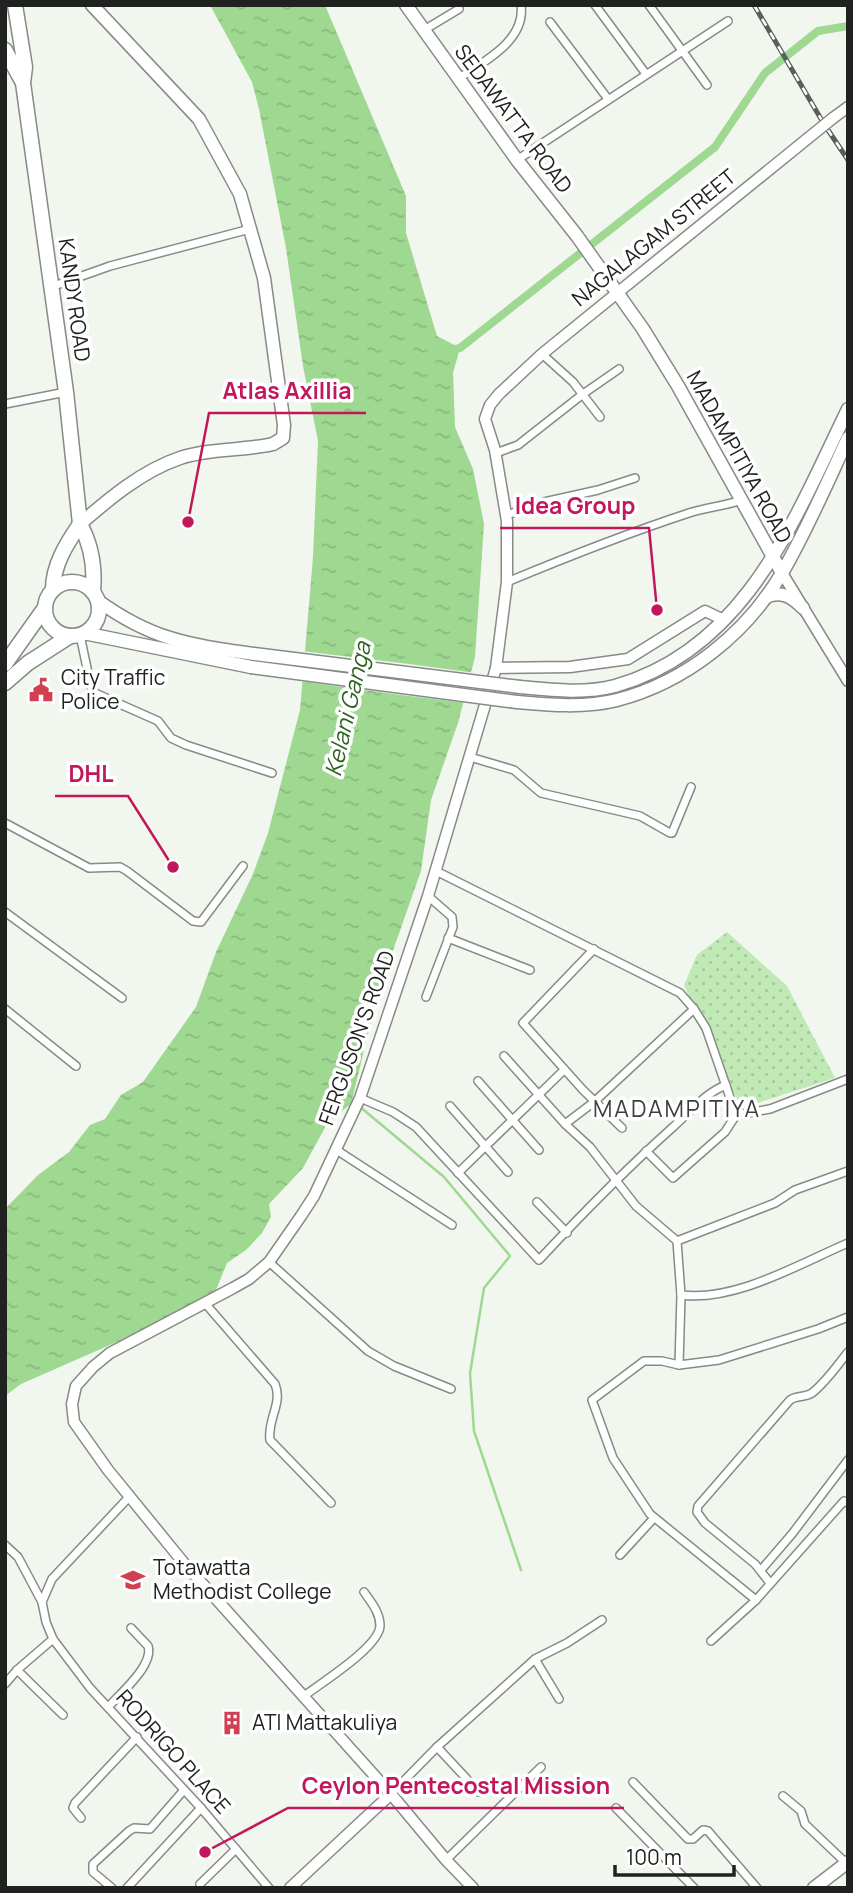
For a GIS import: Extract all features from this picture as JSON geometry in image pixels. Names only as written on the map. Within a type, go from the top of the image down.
[{"type":"highway","points":[[5,32],[15,28],[13,10]]},
{"type":"highway","name":"KANDY ROAD","points":[[13,10],[25,67],[23,83],[66,392],[80,524],[88,538],[95,596]]},
{"type":"highway","name":"KANDY ROAD","points":[[8,57],[23,83]]},
{"type":"highway","points":[[53,589],[53,577],[62,552],[80,524]]},
{"type":"highway","points":[[5,683],[28,663],[78,635],[93,626],[97,620],[99,612],[95,596],[86,586],[73,582],[64,583],[53,589],[46,598],[44,609],[47,621],[58,633],[78,635]]},
{"type":"highway","points":[[5,664],[44,609]]},
{"type":"main road","points":[[80,524],[120,491],[148,473],[180,458],[273,444],[283,438],[284,425],[264,278],[240,194],[199,119],[92,5]]},
{"type":"main road","name":"SEDAWATTA ROAD","points":[[406,5],[517,160],[587,251]]},
{"type":"main road","name":"MADAMPITIYA ROAD","points":[[587,251],[678,386],[782,573]]},
{"type":"main road","points":[[95,596],[122,617],[155,634],[185,643],[520,687],[561,691],[614,686],[664,667],[701,642],[751,590],[784,538],[848,409]]},
{"type":"main road","points":[[78,635],[251,667],[517,702],[562,706],[616,700],[670,680],[710,656],[766,597],[782,573],[848,439]]},
{"type":"main road","points":[[762,538],[771,542],[784,538]]},
{"type":"main road","points":[[766,597],[772,594],[783,595],[803,608]]},
{"type":"main road","points":[[814,1888],[847,1863]]},
{"type":"street","points":[[458,79],[503,48],[516,31],[522,12],[521,5]]},
{"type":"street","points":[[595,5],[646,74]]},
{"type":"street","points":[[649,5],[707,85]]},
{"type":"street","points":[[424,30],[459,9]]},
{"type":"street","points":[[517,160],[728,21]]},
{"type":"street","points":[[550,22],[608,99]]},
{"type":"street","name":"NAGALAGAM STREET","points":[[490,405],[541,354],[848,107]]},
{"type":"street","points":[[51,287],[110,265],[251,229]]},
{"type":"street","points":[[541,354],[583,394],[600,417]]},
{"type":"street","points":[[496,453],[518,445],[618,369]]},
{"type":"street","points":[[5,404],[66,392]]},
{"type":"street","name":"FERGUSON'S ROAD","points":[[473,1888],[183,1562],[74,1422],[72,1404],[76,1386],[110,1353],[250,1279],[269,1262],[314,1196],[360,1098],[436,871],[496,668],[507,582],[507,515],[496,453],[485,419],[490,405]]},
{"type":"street","points":[[507,515],[544,502],[635,478]]},
{"type":"street","points":[[507,582],[622,536],[715,505],[728,505],[742,500]]},
{"type":"street","name":"MADAMPITIYA ROAD","points":[[782,573],[848,681]]},
{"type":"street","points":[[496,668],[570,667],[628,659],[705,611],[723,620]]},
{"type":"street","points":[[78,635],[91,687],[96,693],[158,721],[171,738],[186,745],[272,772]]},
{"type":"street","points":[[470,757],[514,770],[541,793],[640,816],[670,833],[691,787]]},
{"type":"street","points":[[5,823],[89,868],[120,867],[193,921],[201,922],[243,866]]},
{"type":"street","points":[[436,871],[680,993],[706,1028],[736,1115]]},
{"type":"street","points":[[426,996],[453,927],[452,917],[428,896]]},
{"type":"street","points":[[5,912],[122,998]]},
{"type":"street","points":[[448,938],[530,970]]},
{"type":"street","points":[[594,949],[523,1023],[594,1102],[622,1128]]},
{"type":"street","points":[[5,1009],[76,1066]]},
{"type":"street","points":[[565,1124],[594,1102],[694,1009]]},
{"type":"street","points":[[504,1056],[565,1124],[590,1147],[636,1206],[677,1241],[681,1295],[679,1365]]},
{"type":"street","points":[[458,1173],[564,1070]]},
{"type":"street","points":[[646,1151],[673,1178],[725,1132],[736,1115],[770,1109],[848,1079]]},
{"type":"street","points":[[478,1081],[539,1150]]},
{"type":"street","points":[[360,1098],[408,1121],[539,1260],[646,1151],[712,1092],[726,1085]]},
{"type":"street","points":[[450,1106],[508,1172]]},
{"type":"street","points":[[335,1149],[452,1225]]},
{"type":"street","points":[[677,1241],[775,1203],[794,1190],[848,1171]]},
{"type":"street","points":[[537,1202],[567,1233]]},
{"type":"street","points":[[681,1295],[705,1296],[737,1291],[848,1243]]},
{"type":"street","points":[[269,1262],[368,1351],[394,1366],[451,1390]]},
{"type":"street","points":[[204,1302],[275,1384],[279,1394],[269,1431],[270,1440],[331,1503]]},
{"type":"street","points":[[756,1600],[654,1518],[613,1458],[592,1400],[644,1361],[679,1365],[719,1360],[848,1317]]},
{"type":"street","points":[[770,1583],[764,1579],[761,1570],[705,1523],[697,1512],[698,1506],[790,1400],[795,1396],[805,1397],[813,1392],[848,1352]]},
{"type":"street","points":[[761,1570],[848,1460]]},
{"type":"street","points":[[42,1602],[52,1579],[130,1496]]},
{"type":"street","points":[[712,1641],[756,1600],[844,1501],[848,1503]]},
{"type":"street","points":[[620,1555],[654,1518]]},
{"type":"street","points":[[5,1545],[18,1557],[42,1602]]},
{"type":"street","points":[[304,1696],[368,1647],[377,1636],[380,1628],[378,1613],[364,1592]]},
{"type":"street","name":"RODRIGO PLACE","points":[[42,1602],[53,1639],[72,1667],[201,1808],[269,1888]]},
{"type":"street","points":[[290,1888],[437,1747],[535,1660],[603,1620]]},
{"type":"street","points":[[108,1707],[149,1658],[148,1646],[131,1628]]},
{"type":"street","points":[[5,1684],[53,1639]]},
{"type":"street","points":[[535,1660],[559,1699]]},
{"type":"street","points":[[18,1670],[63,1715]]},
{"type":"street","points":[[81,1818],[74,1808],[75,1803],[137,1737]]},
{"type":"street","points":[[437,1747],[479,1792]]},
{"type":"street","points":[[446,1860],[541,1767]]},
{"type":"street","points":[[633,1782],[688,1839],[693,1839],[703,1830],[708,1831],[757,1888]]},
{"type":"street","points":[[112,1888],[93,1872],[93,1864],[129,1831],[134,1828],[150,1829],[184,1790]]},
{"type":"street","points":[[783,1796],[801,1811],[805,1824],[847,1863]]},
{"type":"street","points":[[127,1888],[201,1808]]},
{"type":"street","points":[[616,1808],[694,1888]]},
{"type":"street","points":[[200,1884],[236,1850]]},
{"type":"shaded area","points":[[727,932],[787,986],[835,1078],[742,1108],[714,1054],[684,985],[697,955]]},
{"type":"water","name":"Kelani Ganga","points":[[210,5],[325,5],[406,196],[406,233],[437,336],[460,348],[453,373],[455,427],[473,469],[484,524],[475,657],[458,723],[431,800],[421,871],[378,993],[351,1104],[328,1122],[303,1168],[269,1204],[271,1217],[262,1233],[246,1250],[227,1263],[216,1290],[160,1323],[21,1384],[5,1396],[5,1209],[38,1175],[69,1152],[90,1125],[105,1119],[121,1095],[143,1082],[196,1007],[216,952],[253,874],[268,833],[300,710],[313,557],[318,441],[303,366],[286,248],[259,109],[252,82]]},
{"type":"pier","points":[[301,651],[475,673],[467,703],[401,695],[299,681]]},
{"type":"waterway","points":[[450,350],[460,348],[715,147],[765,73],[818,31],[848,26]]},
{"type":"waterway","points":[[359,1106],[444,1177],[510,1256],[484,1288],[470,1373],[474,1431],[521,1570]]},
{"type":"railway","points":[[754,5],[848,160]]},
{"type":"place","name":"Atlas Axillia","points":[[188,522]]},
{"type":"place","name":"Idea Group","points":[[657,610]]},
{"type":"place","name":"City Traffic Police","points":[[41,690]]},
{"type":"place","name":"DHL","points":[[173,867]]},
{"type":"place","name":"Totawatta Methodist College","points":[[133,1580]]},
{"type":"place","name":"ATI Mattakuliya","points":[[232,1723]]},
{"type":"place","name":"Ceylon Pentecostal Mission","points":[[205,1852]]},
{"type":"district","name":"MADAMPITIYA","points":[[677,1109]]}]
